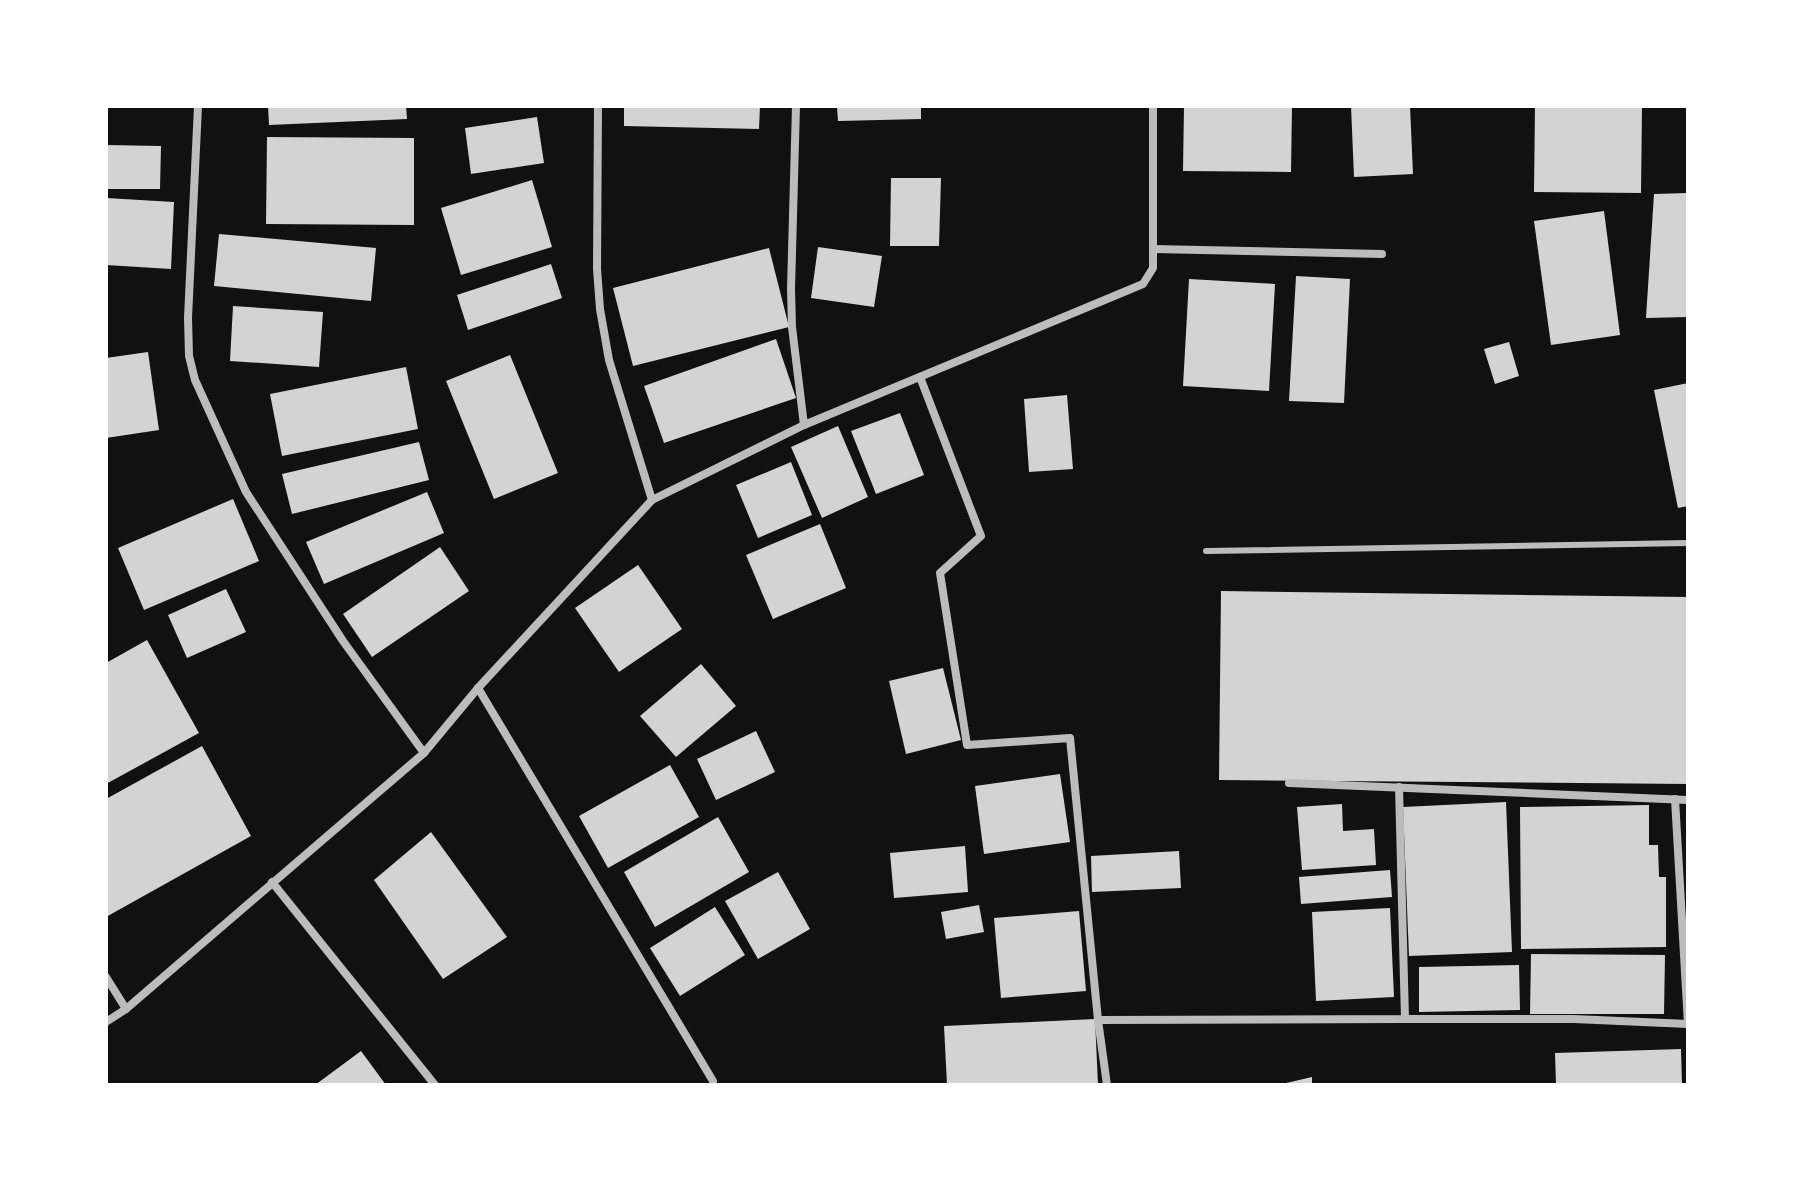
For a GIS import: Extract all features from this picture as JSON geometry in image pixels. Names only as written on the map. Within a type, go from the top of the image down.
[{"type":"street","points":[[198,106],[188,318],[189,356],[195,380],[246,492],[343,641],[424,753]]},
{"type":"street","points":[[598,106],[597,269],[600,309],[609,360],[652,500]]},
{"type":"street","points":[[796,106],[791,289],[792,327],[804,425]]},
{"type":"street","points":[[106,1022],[126,1009],[424,753],[478,688],[652,500],[804,425],[1143,284],[1153,268],[1153,106]]},
{"type":"street","points":[[1153,249],[1382,254]]},
{"type":"street","points":[[920,377],[981,536],[940,573],[967,745],[1070,738],[1107,1085]]},
{"type":"street","points":[[478,688],[713,1081]]},
{"type":"street","points":[[1289,783],[1688,800]]},
{"type":"street","points":[[1399,787],[1405,1019]]},
{"type":"street","points":[[1098,1020],[1574,1019],[1688,1024],[1675,799]]},
{"type":"street","points":[[272,882],[435,1085]]},
{"type":"street","points":[[106,977],[126,1009]]},
{"type":"lane","points":[[1206,551],[1688,543]]},
{"type":"building","points":[[268,106],[406,106],[407,119],[269,125]]},
{"type":"building","points":[[624,106],[760,106],[759,129],[624,126]]},
{"type":"building","points":[[837,106],[921,106],[921,119],[838,121]]},
{"type":"building","points":[[1184,106],[1292,106],[1291,172],[1183,171]]},
{"type":"building","points":[[1351,106],[1410,106],[1413,174],[1354,177]]},
{"type":"building","points":[[1535,106],[1642,106],[1641,193],[1534,192]]},
{"type":"building","points":[[537,117],[544,163],[471,174],[465,128]]},
{"type":"building","points":[[267,137],[414,138],[414,225],[266,224]]},
{"type":"building","points":[[106,145],[161,146],[160,189],[106,189]]},
{"type":"building","points":[[891,178],[941,178],[939,246],[890,246]]},
{"type":"building","points":[[532,180],[552,247],[461,275],[441,208]]},
{"type":"building","points":[[1688,193],[1688,317],[1646,318],[1654,194]]},
{"type":"building","points":[[106,198],[174,202],[171,269],[106,265]]},
{"type":"building","points":[[1604,211],[1620,335],[1551,345],[1534,221]]},
{"type":"building","points":[[219,234],[376,248],[371,301],[214,286]]},
{"type":"building","points":[[818,247],[882,256],[874,307],[811,298]]},
{"type":"building","points":[[769,248],[789,327],[633,366],[613,288]]},
{"type":"building","points":[[551,264],[562,298],[468,330],[457,295]]},
{"type":"building","points":[[1296,276],[1350,279],[1344,403],[1289,401]]},
{"type":"building","points":[[1189,279],[1275,284],[1269,391],[1183,386]]},
{"type":"building","points":[[233,306],[323,312],[319,367],[230,361]]},
{"type":"building","points":[[776,339],[796,398],[664,443],[644,386]]},
{"type":"building","points":[[1509,342],[1519,376],[1495,384],[1484,349]]},
{"type":"building","points":[[148,352],[159,430],[106,438],[106,358]]},
{"type":"building","points":[[510,355],[558,473],[494,499],[446,381]]},
{"type":"building","points":[[406,367],[418,429],[282,456],[270,394]]},
{"type":"building","points":[[1688,383],[1688,506],[1678,508],[1654,390]]},
{"type":"building","points":[[1067,395],[1073,469],[1029,472],[1024,399]]},
{"type":"building","points":[[900,413],[924,475],[876,494],[851,431]]},
{"type":"building","points":[[838,426],[868,497],[822,518],[791,447]]},
{"type":"building","points":[[419,442],[429,480],[292,514],[282,474]]},
{"type":"building","points":[[791,462],[812,515],[758,538],[736,485]]},
{"type":"building","points":[[427,492],[444,533],[324,584],[306,542]]},
{"type":"building","points":[[233,499],[259,561],[144,610],[118,548]]},
{"type":"building","points":[[820,524],[846,588],[773,619],[746,555]]},
{"type":"building","points":[[440,547],[469,591],[372,657],[343,614]]},
{"type":"building","points":[[638,565],[682,629],[619,672],[575,608]]},
{"type":"building","points":[[226,589],[246,632],[187,658],[168,615]]},
{"type":"building","points":[[1221,591],[1688,597],[1688,784],[1219,780]]},
{"type":"building","points":[[147,640],[199,733],[106,784],[106,663]]},
{"type":"building","points":[[701,664],[736,706],[676,757],[640,716]]},
{"type":"building","points":[[943,668],[961,740],[906,754],[889,681]]},
{"type":"building","points":[[756,731],[775,772],[716,800],[697,759]]},
{"type":"building","points":[[202,746],[251,836],[106,917],[106,799]]},
{"type":"building","points":[[670,765],[699,817],[608,868],[579,816]]},
{"type":"building","points":[[1060,774],[1070,842],[984,854],[975,786]]},
{"type":"building","points":[[1506,802],[1512,952],[1409,956],[1403,807]]},
{"type":"building","points":[[1342,804],[1343,831],[1374,829],[1376,865],[1302,870],[1297,807]]},
{"type":"building","points":[[1649,805],[1649,845],[1658,845],[1659,877],[1666,877],[1666,947],[1521,949],[1520,807]]},
{"type":"building","points":[[718,817],[749,872],[655,927],[624,872]]},
{"type":"building","points":[[431,832],[507,937],[443,979],[374,880]]},
{"type":"building","points":[[965,846],[968,892],[894,898],[890,853]]},
{"type":"building","points":[[1179,851],[1181,888],[1092,892],[1091,856]]},
{"type":"building","points":[[1390,870],[1392,897],[1301,904],[1299,877]]},
{"type":"building","points":[[778,872],[810,929],[758,959],[725,901]]},
{"type":"building","points":[[979,905],[984,932],[946,939],[941,912]]},
{"type":"building","points":[[715,907],[745,955],[680,996],[650,948]]},
{"type":"building","points":[[1390,908],[1394,997],[1316,1001],[1312,912]]},
{"type":"building","points":[[1079,911],[1086,991],[1001,998],[994,918]]},
{"type":"building","points":[[1531,954],[1665,955],[1664,1014],[1530,1014]]},
{"type":"building","points":[[1519,965],[1520,1010],[1419,1012],[1419,967]]},
{"type":"building","points":[[1095,1019],[1098,1085],[947,1085],[944,1026]]},
{"type":"building","points":[[1681,1049],[1682,1085],[1556,1085],[1555,1053]]},
{"type":"building","points":[[361,1051],[386,1085],[315,1085]]},
{"type":"building","points":[[1312,1077],[1312,1085],[1282,1085],[1282,1084]]}]
